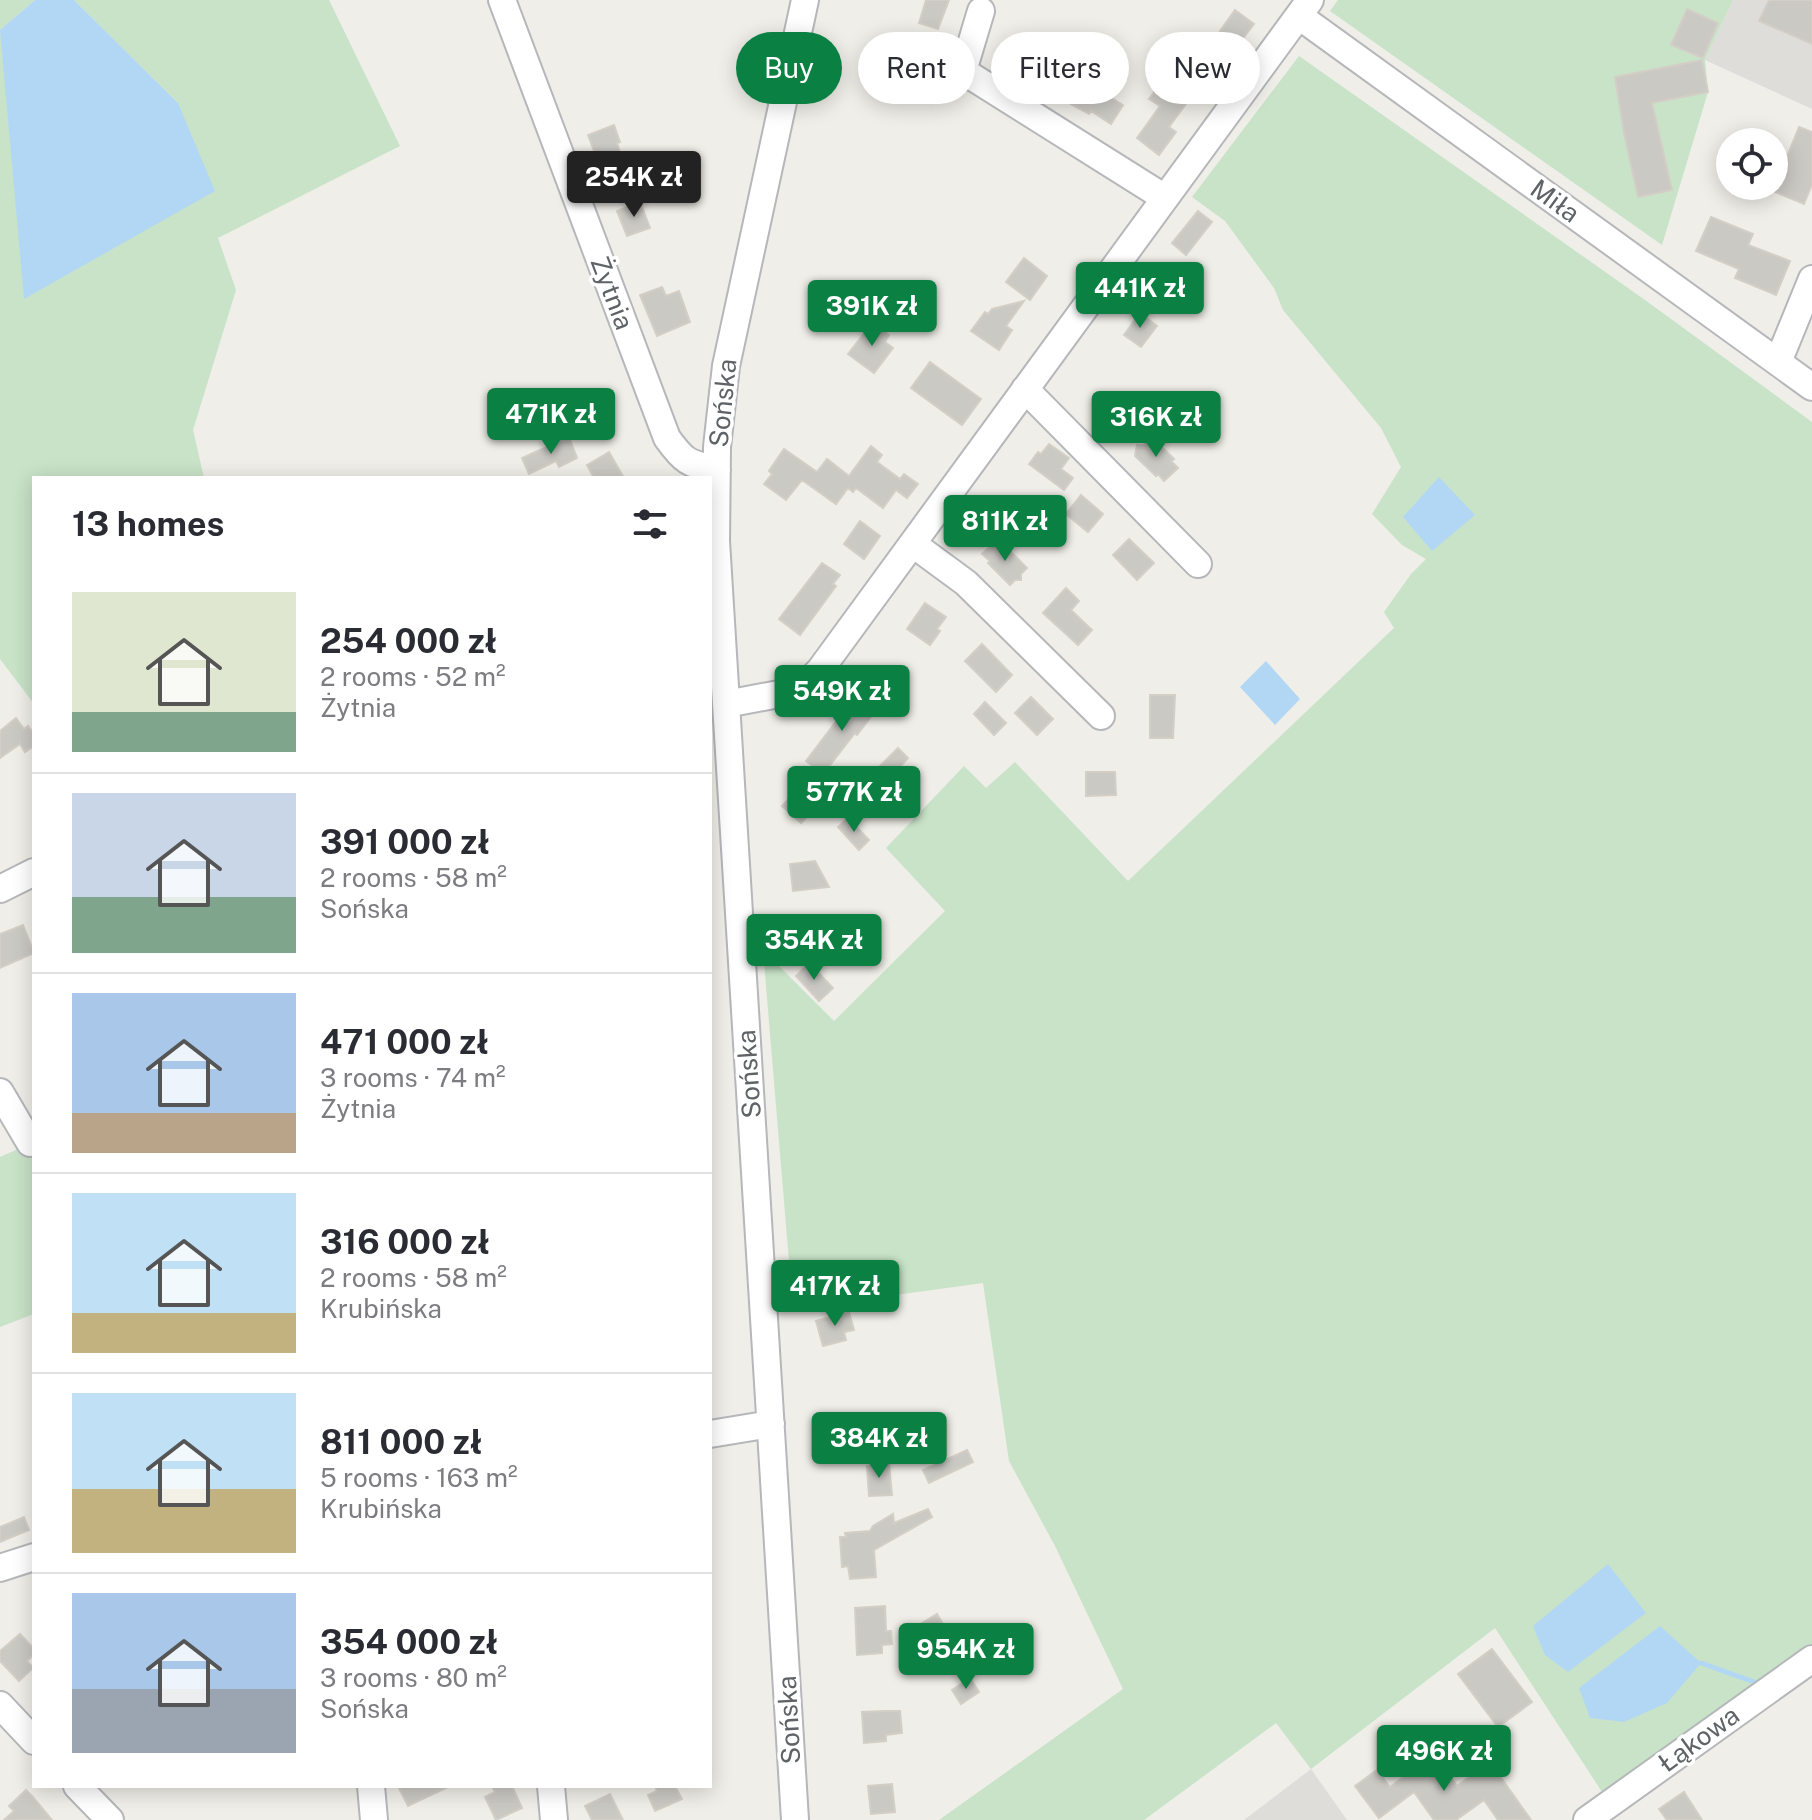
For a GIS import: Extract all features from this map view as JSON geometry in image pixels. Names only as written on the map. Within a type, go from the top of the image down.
[{"type":"street","name":"Żytnia","points":[[502,0],[667,438],[691,464],[717,470]]},
{"type":"street","name":"Sońska","points":[[795,1820],[726,704],[713,541],[717,447],[726,366],[805,0]]},
{"type":"street","points":[[726,704],[795,691],[825,664],[1304,8]]},
{"type":"street","name":"Miła","points":[[1304,8],[1812,387]]},
{"type":"street","points":[[981,11],[963,71],[1165,198]]},
{"type":"street","points":[[1778,362],[1812,279]]},
{"type":"street","points":[[1025,389],[1198,564]]},
{"type":"street","points":[[913,544],[966,583],[1101,716]]},
{"type":"street","points":[[0,889],[32,873]]},
{"type":"street","points":[[0,1092],[30,1143]]},
{"type":"street","points":[[712,1434],[771,1424]]},
{"type":"street","points":[[0,1568],[32,1558]]},
{"type":"street","name":"Łąkowa","points":[[1587,1820],[1615,1812],[1812,1659]]},
{"type":"street","points":[[0,1705],[32,1739]]},
{"type":"street","points":[[79,1788],[110,1820]]},
{"type":"street","points":[[371,1788],[374,1820]]},
{"type":"street","points":[[551,1788],[554,1820]]},
{"type":"shaded area","points":[[1733,0],[1812,0],[1812,109],[1705,60]]},
{"type":"shaded area","points":[[1311,1769],[1347,1820],[1244,1820]]},
{"type":"green space","points":[[0,0],[35,0],[0,30]]},
{"type":"green space","points":[[74,0],[329,0],[400,146],[218,238],[236,290],[193,430],[204,476],[32,476],[32,701],[0,659],[0,30],[178,103]]},
{"type":"green space","points":[[1338,0],[1733,0],[1705,60],[1708,92],[1662,245],[1330,11]]},
{"type":"green space","points":[[1299,56],[1812,422],[1812,1647],[1606,1798],[1495,1628],[1311,1769],[1276,1723],[1144,1820],[939,1820],[1123,1689],[1055,1546],[1009,1461],[983,1283],[793,1309],[762,938],[778,965],[834,1021],[945,911],[886,848],[964,766],[986,788],[1015,762],[1128,881],[1394,628],[1384,612],[1411,574],[1426,559],[1402,545],[1372,514],[1401,467],[1381,428],[1283,310],[1274,288],[1225,221],[1192,197]]},
{"type":"green space","points":[[32,1143],[32,1315],[0,1327],[0,1157]]},
{"type":"water","points":[[35,0],[74,0],[178,103],[215,191],[24,299],[0,30]]},
{"type":"water","points":[[1439,477],[1475,515],[1432,551],[1403,517]]},
{"type":"water","points":[[1266,661],[1300,699],[1275,725],[1240,687]]},
{"type":"water","points":[[1608,1564],[1646,1613],[1568,1672],[1545,1655],[1533,1626]]},
{"type":"water","points":[[1660,1626],[1701,1663],[1667,1703],[1624,1722],[1590,1718],[1579,1688]]},
{"type":"building","points":[[926,0],[949,0],[938,29],[919,23]]},
{"type":"building","points":[[1769,0],[1812,0],[1812,44],[1759,21]]},
{"type":"building","points":[[1687,9],[1718,23],[1703,58],[1671,45]]},
{"type":"building","points":[[1235,10],[1254,24],[1248,32],[1220,31]]},
{"type":"building","points":[[1702,60],[1708,92],[1652,103],[1672,190],[1638,197],[1615,77]]},
{"type":"building","points":[[1070,104],[1123,105],[1111,124],[1091,111],[1089,114]]},
{"type":"building","points":[[1157,104],[1186,104],[1169,127],[1176,132],[1159,155],[1137,138],[1160,106]]},
{"type":"building","points":[[614,125],[621,156],[599,164],[588,135]]},
{"type":"building","points":[[1799,127],[1812,132],[1812,184],[1804,204],[1788,197],[1788,154]]},
{"type":"building","points":[[640,202],[650,228],[627,236],[617,211]]},
{"type":"building","points":[[1198,211],[1212,222],[1186,255],[1172,243]]},
{"type":"building","points":[[1711,217],[1753,234],[1748,245],[1790,261],[1776,295],[1735,278],[1739,269],[1696,251]]},
{"type":"building","points":[[1024,258],[1047,276],[1030,300],[1006,282]]},
{"type":"building","points":[[662,287],[666,296],[679,291],[690,322],[657,336],[640,295]]},
{"type":"building","points":[[1024,301],[1006,326],[1012,330],[999,350],[971,331],[985,312],[988,314],[992,309]]},
{"type":"building","points":[[1140,313],[1157,326],[1141,347],[1124,335]]},
{"type":"building","points":[[872,323],[889,335],[885,342],[893,348],[874,373],[848,354]]},
{"type":"building","points":[[930,362],[981,399],[962,425],[911,388]]},
{"type":"building","points":[[569,437],[577,458],[559,467],[556,461],[529,474],[522,458]]},
{"type":"building","points":[[1152,437],[1174,459],[1171,461],[1178,468],[1164,481],[1135,456],[1137,445],[1144,445]]},
{"type":"building","points":[[1049,444],[1069,458],[1061,469],[1073,478],[1064,490],[1029,464]]},
{"type":"building","points":[[871,446],[882,455],[877,462],[900,479],[904,474],[918,484],[907,498],[896,490],[883,508],[856,488],[853,492],[848,488],[836,504],[802,480],[786,500],[764,484],[784,449],[817,472],[827,459],[849,476]]},
{"type":"building","points":[[609,452],[623,476],[593,476],[587,465]]},
{"type":"building","points":[[1081,495],[1103,514],[1088,532],[1066,514]]},
{"type":"building","points":[[860,521],[880,536],[864,559],[844,544]]},
{"type":"building","points":[[1129,539],[1154,563],[1137,580],[1113,555]]},
{"type":"building","points":[[996,541],[1027,568],[1021,574],[1021,580],[1015,580],[1010,585],[982,554]]},
{"type":"building","points":[[822,563],[840,575],[833,584],[836,586],[800,635],[779,619]]},
{"type":"building","points":[[1066,588],[1079,601],[1071,610],[1092,630],[1078,645],[1043,613]]},
{"type":"building","points":[[925,603],[946,617],[930,645],[907,629]]},
{"type":"building","points":[[982,644],[1012,675],[996,692],[965,661]]},
{"type":"building","points":[[857,694],[877,709],[823,774],[806,761]]},
{"type":"building","points":[[1150,695],[1175,695],[1173,738],[1150,738]]},
{"type":"building","points":[[1031,697],[1053,719],[1037,735],[1015,713]]},
{"type":"building","points":[[985,702],[1006,723],[994,735],[974,714]]},
{"type":"building","points":[[16,718],[24,729],[28,726],[32,731],[32,747],[25,752],[20,744],[0,758],[0,731]]},
{"type":"building","points":[[898,748],[908,758],[899,768],[911,780],[901,791],[898,787],[888,797],[869,777]]},
{"type":"building","points":[[1086,772],[1115,772],[1116,795],[1086,796]]},
{"type":"building","points":[[801,786],[820,803],[801,823],[782,806]]},
{"type":"building","points":[[848,818],[869,840],[859,850],[838,827]]},
{"type":"building","points":[[815,861],[829,887],[793,891],[790,864]]},
{"type":"building","points":[[829,922],[843,936],[824,954],[810,939]]},
{"type":"building","points":[[23,925],[32,954],[0,968],[0,934]]},
{"type":"building","points":[[809,963],[833,988],[819,1001],[796,976]]},
{"type":"building","points":[[849,1312],[854,1330],[844,1332],[846,1340],[823,1346],[816,1321]]},
{"type":"building","points":[[967,1450],[973,1462],[929,1483],[923,1470]]},
{"type":"building","points":[[889,1463],[892,1495],[869,1496],[867,1466]]},
{"type":"building","points":[[928,1509],[932,1517],[874,1550],[876,1577],[850,1579],[848,1566],[842,1567],[840,1537],[846,1537],[845,1533],[870,1531],[893,1514],[894,1523]]},
{"type":"building","points":[[24,1517],[29,1530],[0,1542],[0,1527]]},
{"type":"building","points":[[885,1606],[886,1631],[891,1631],[892,1644],[882,1645],[882,1653],[857,1655],[855,1608]]},
{"type":"building","points":[[937,1614],[944,1626],[919,1641],[911,1630]]},
{"type":"building","points":[[20,1634],[32,1647],[32,1656],[27,1661],[32,1669],[19,1681],[0,1661],[0,1651]]},
{"type":"building","points":[[1492,1649],[1532,1702],[1498,1727],[1458,1674]]},
{"type":"building","points":[[970,1678],[979,1692],[961,1704],[952,1690]]},
{"type":"building","points":[[900,1711],[902,1733],[886,1735],[886,1741],[864,1743],[862,1712]]},
{"type":"building","points":[[1434,1754],[1457,1786],[1490,1762],[1531,1820],[1498,1820],[1484,1800],[1456,1820],[1434,1820],[1414,1792],[1379,1818],[1355,1786],[1377,1770],[1390,1787]]},
{"type":"building","points":[[892,1784],[895,1812],[871,1814],[868,1786]]},
{"type":"building","points":[[399,1788],[446,1788],[408,1806]]},
{"type":"building","points":[[493,1788],[513,1788],[522,1808],[496,1820],[485,1797],[495,1792]]},
{"type":"building","points":[[656,1788],[676,1788],[682,1799],[655,1811],[648,1795],[657,1791]]},
{"type":"building","points":[[26,1790],[52,1820],[4,1820],[14,1811],[9,1806]]},
{"type":"building","points":[[1684,1792],[1702,1820],[1667,1820],[1659,1809]]},
{"type":"building","points":[[610,1794],[623,1820],[592,1820],[585,1806]]},
{"type":"waterway","points":[[1701,1663],[1760,1684]]}]
